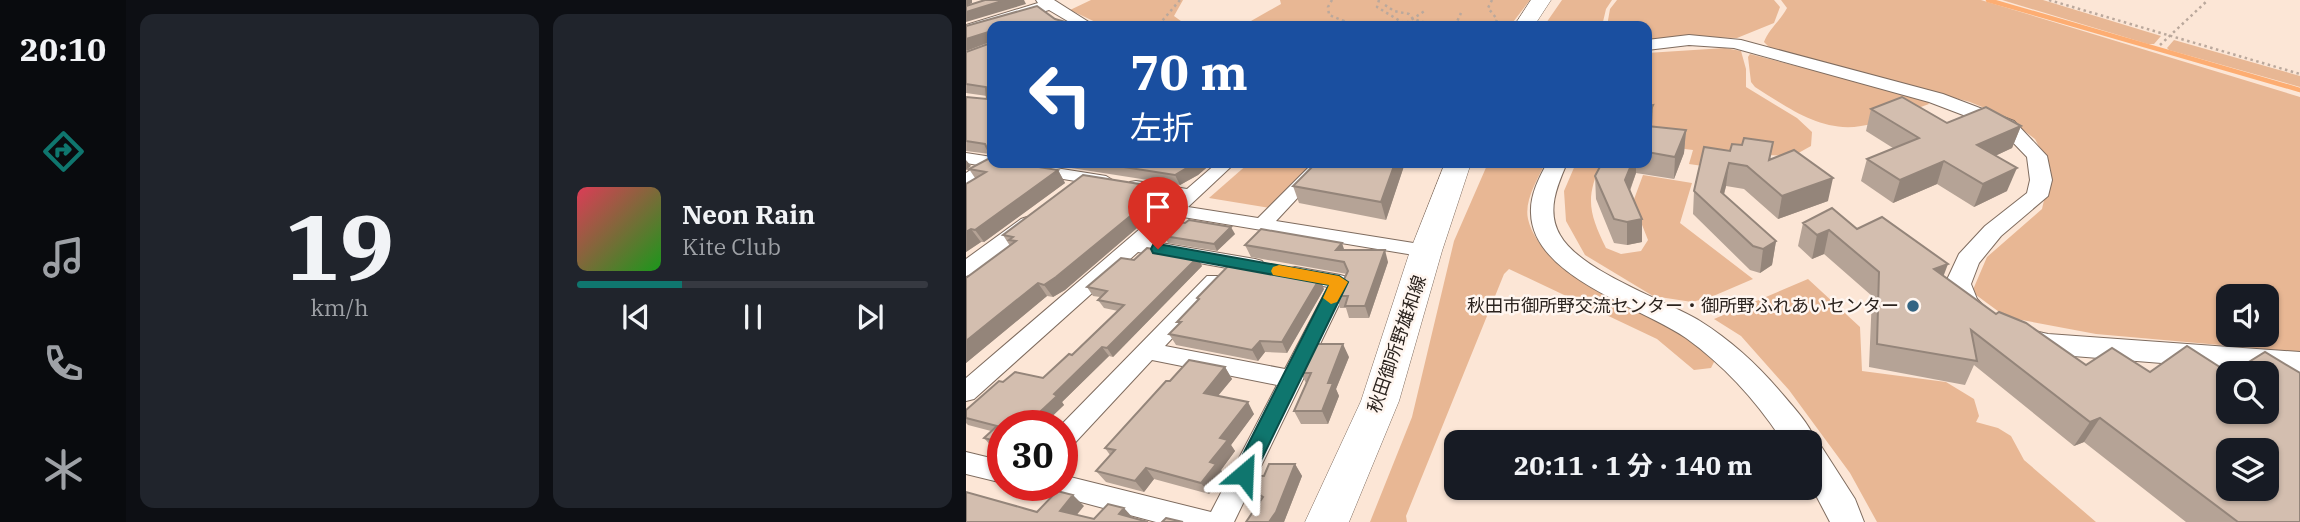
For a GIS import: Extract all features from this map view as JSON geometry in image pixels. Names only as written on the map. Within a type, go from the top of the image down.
[{"type":"main road","points":[[1527,21],[1541,0]]},
{"type":"main road","name":"秋田御所野雄和線","points":[[1327,522],[1380,401],[1426,251],[1456,168]]},
{"type":"street","points":[[993,21],[1046,3],[1078,21]]},
{"type":"street","points":[[966,30],[987,23]]},
{"type":"street","points":[[1652,44],[1689,40],[1735,43],[1936,98],[2007,125],[2037,156],[2041,180],[2037,196],[1993,231],[1968,260],[1958,284],[1966,304],[2011,336],[2048,344],[2300,363]]},
{"type":"street","points":[[966,158],[987,162]]},
{"type":"street","points":[[966,180],[987,167]]},
{"type":"street","points":[[1024,168],[1190,195]]},
{"type":"street","points":[[966,392],[1221,168]]},
{"type":"street","points":[[1262,225],[1317,168]]},
{"type":"street","points":[[1556,168],[1542,196],[1542,221],[1556,247],[1582,270],[1680,321],[1742,368],[1791,430]]},
{"type":"street","points":[[1065,194],[1087,178]]},
{"type":"street","points":[[1173,210],[1426,251]]},
{"type":"street","points":[[966,269],[1043,211]]},
{"type":"street","points":[[1134,244],[1339,282],[1220,522]]},
{"type":"street","points":[[1078,423],[1232,262]]},
{"type":"street","points":[[1147,351],[1291,379]]},
{"type":"street","points":[[966,463],[987,468]]},
{"type":"street","points":[[1822,476],[1843,510],[1847,522]]},
{"type":"street","points":[[1078,490],[1205,522]]},
{"type":"path","points":[[1162,21],[1180,0]]},
{"type":"path","points":[[1332,0],[1328,7],[1329,15],[1344,21]]},
{"type":"path","points":[[1379,0],[1377,7],[1387,15],[1397,16],[1401,21]]},
{"type":"path","points":[[1492,0],[1488,8],[1496,21]]},
{"type":"path","points":[[2049,0],[2300,74]]},
{"type":"path","points":[[2161,45],[2208,0]]},
{"type":"path","points":[[1385,5],[1420,21]]},
{"type":"path","points":[[1411,21],[1426,10]]},
{"type":"path","points":[[1457,21],[1461,13]]},
{"type":"shaded area","points":[[1091,0],[1183,0],[1174,16],[1181,21],[1093,21],[1070,10]]},
{"type":"shaded area","points":[[1280,0],[1530,0],[1514,21],[1251,21],[1281,4]]},
{"type":"shaded area","points":[[1562,0],[1612,0],[1603,21],[1547,21]]},
{"type":"shaded area","points":[[1617,0],[1774,0],[1780,7],[1774,23],[1737,38],[1685,37],[1652,41],[1652,21],[1608,21],[1610,9]]},
{"type":"shaded area","points":[[1781,0],[1981,0],[2300,97],[2300,352],[2243,347],[2279,347],[2279,284],[2216,284],[2216,345],[2096,334],[2006,317],[1972,292],[1987,257],[2042,209],[2051,170],[2035,139],[2006,117],[1970,102],[1771,49],[1764,42],[1787,8]]},
{"type":"shaded area","points":[[2002,0],[2043,0],[2161,36],[2154,44],[2148,44]]},
{"type":"shaded area","points":[[2174,40],[2300,76],[2300,87],[2169,50],[2167,48]]},
{"type":"shaded area","points":[[1725,48],[1741,51],[1746,69],[1746,87],[1797,118],[1812,132],[1811,146],[1793,156],[1729,154],[1724,169],[1689,164],[1693,150],[1652,145],[1652,53]]},
{"type":"shaded area","points":[[1750,54],[1926,99],[1929,104],[1870,125],[1832,126],[1805,117],[1755,87],[1751,82],[1748,57]]},
{"type":"shaded area","points":[[1243,168],[1310,168],[1270,208],[1209,198]]},
{"type":"shaded area","points":[[1486,168],[1543,168],[1532,190],[1527,212],[1537,239],[1552,256],[1594,285],[1682,331],[1715,360],[1711,368],[1694,370],[1657,339],[1509,269],[1504,274],[1406,516],[1407,522],[1370,522],[1412,417],[1454,241]]},
{"type":"shaded area","points":[[1574,168],[1600,168],[1591,197],[1593,216],[1606,248],[1621,254],[1641,251],[1648,240],[1633,202],[1643,175],[1692,183],[1680,223],[1753,279],[1692,302],[1653,296],[1585,255],[1566,221],[1564,191]]},
{"type":"shaded area","points":[[1808,279],[1860,327],[1862,371],[1946,382],[1974,399],[1979,416],[1976,422],[1998,428],[2011,436],[2024,460],[2096,522],[1877,522],[1850,473],[1822,435],[1822,430],[1818,430],[1789,390],[1741,336],[1714,319]]},
{"type":"building","points":[[985,0],[1005,0],[966,12],[966,6]]},
{"type":"building","points":[[1037,6],[1062,21],[987,21],[987,32],[966,39],[966,26]]},
{"type":"building","points":[[987,44],[987,99],[986,87],[966,84],[966,52]]},
{"type":"building","points":[[966,97],[987,99],[987,148],[985,144],[966,141]]},
{"type":"building","points":[[1902,97],[1947,123],[1986,107],[2021,126],[1977,145],[2017,168],[1983,184],[1944,161],[1900,180],[1867,159],[1919,138],[1871,109]]},
{"type":"building","points":[[1652,127],[1686,130],[1675,157],[1652,153]]},
{"type":"building","points":[[1744,138],[1773,142],[1769,160],[1794,150],[1833,178],[1782,196],[1747,166],[1729,163],[1721,192],[1776,241],[1763,249],[1753,246],[1694,191],[1704,147],[1730,151],[1732,144],[1742,145]]},
{"type":"building","points":[[987,160],[987,168],[1058,170],[975,230],[966,232],[966,184],[986,172],[969,169]]},
{"type":"building","points":[[1130,168],[1187,168],[1175,175]]},
{"type":"building","points":[[1311,168],[1393,168],[1381,202],[1293,186]]},
{"type":"building","points":[[1599,168],[1630,168],[1625,180],[1642,219],[1627,222],[1614,219],[1595,176]]},
{"type":"building","points":[[1083,175],[1158,187],[1139,203],[1145,204],[1056,277],[1044,285],[1038,283],[966,341],[966,278],[1016,241],[1009,240],[1013,237],[1003,235]]},
{"type":"building","points":[[1832,208],[1857,229],[1882,217],[1948,264],[1934,269],[1996,314],[1999,312],[2026,323],[2086,365],[2112,348],[2150,372],[2187,346],[2216,365],[2216,424],[2279,424],[2279,361],[2250,361],[2265,352],[2300,373],[2300,522],[2238,522],[2100,418],[2090,422],[1971,330],[1977,361],[1877,344],[1879,272],[1829,230],[1817,235],[1803,223]]},
{"type":"building","points":[[1189,220],[1231,227],[1214,244],[1164,236],[1180,222]]},
{"type":"building","points":[[1261,229],[1342,243],[1336,250],[1385,250],[1365,306],[1345,306],[1348,296],[1336,296],[1348,271],[1344,262],[1245,245]]},
{"type":"building","points":[[1147,248],[1198,257],[1107,348],[1102,347],[1054,394],[1057,396],[1042,410],[987,410],[987,423],[966,418],[966,410],[999,381],[1003,382],[1015,372],[1043,378],[1069,354],[1072,355],[1124,305],[1098,300],[1107,291],[1087,287],[1121,258],[1134,260]]},
{"type":"building","points":[[1232,262],[1320,278],[1282,342],[1260,341],[1252,350],[1169,334],[1199,299],[1197,298]]},
{"type":"building","points":[[1314,344],[1343,344],[1328,383],[1333,383],[1322,411],[1294,411],[1311,373],[1301,373]]},
{"type":"building","points":[[1189,360],[1225,367],[1204,393],[1248,402],[1220,438],[1228,440],[1210,462],[1216,464],[1201,483],[1146,468],[1135,481],[1096,471],[1115,450],[1105,448],[1166,381],[1170,381]]},
{"type":"building","points":[[1269,464],[1295,464],[1276,512],[1269,522],[1246,522],[1263,497],[1242,483],[1246,475],[1264,476]]},
{"type":"building","points":[[966,492],[987,498],[987,501],[998,501],[1037,512],[1047,501],[1068,501],[1060,511],[1094,519],[1108,504],[1124,508],[1119,514],[1148,522],[966,522]]},
{"type":"building","points":[[1166,518],[1183,522],[1162,522]]},
{"type":"waterway","points":[[1988,0],[2300,90]]},
{"type":"slow traffic","points":[[1279,271],[1339,282],[1331,298]]},
{"type":"place","name":"秋田市御所野交流センター・御所野ふれあいセンター","points":[[1913,306]]},
{"type":"route","points":[[1158,249],[1339,282],[1244,474]]}]
